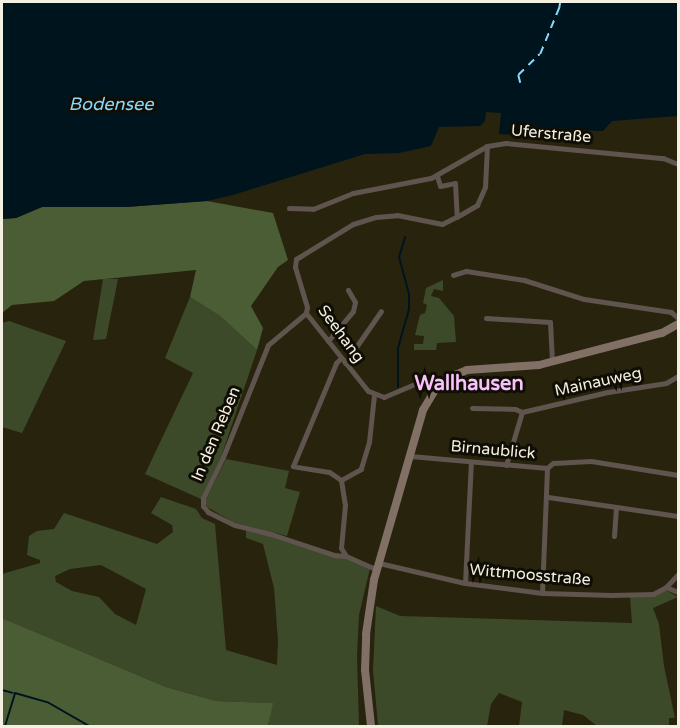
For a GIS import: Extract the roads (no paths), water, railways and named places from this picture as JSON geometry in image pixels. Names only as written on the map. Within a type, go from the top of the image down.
[{"type":"main road","points":[[371,726],[365,670],[366,634],[374,580],[423,410],[436,388],[450,377],[467,370],[552,362],[662,333],[678,324]]},
{"type":"street","name":"Uferstraße","points":[[289,208],[313,209],[353,193],[437,176],[488,146],[506,142],[663,158],[678,164]]},
{"type":"street","name":"Seehang","points":[[374,395],[362,385],[306,312],[307,307],[295,267],[296,259],[320,242],[353,224],[376,217],[397,215],[442,224],[457,217],[477,205],[485,188],[488,146]]},
{"type":"street","points":[[437,176],[440,186],[455,183],[457,217]]},
{"type":"street","points":[[453,275],[466,271],[524,279],[584,299],[670,312],[678,318]]},
{"type":"street","points":[[328,341],[353,311],[355,302],[348,290]]},
{"type":"street","points":[[345,556],[341,548],[345,505],[340,480],[329,472],[293,466],[336,363],[343,360],[381,311]]},
{"type":"street","name":"In den Reben","points":[[306,312],[268,345],[223,457],[203,498],[203,506],[208,512],[235,525],[271,534],[334,555],[345,556]]},
{"type":"street","points":[[486,318],[550,322],[552,362]]},
{"type":"street","name":"Mainauweg","points":[[472,408],[515,409],[522,412],[608,392],[666,382],[678,376]]},
{"type":"street","points":[[340,480],[361,469],[369,442],[374,395],[393,395],[406,386],[417,383],[436,388]]},
{"type":"street","points":[[506,465],[522,412]]},
{"type":"street","name":"Birnaublick","points":[[410,456],[547,468],[553,463],[591,461],[678,475]]},
{"type":"street","points":[[465,583],[471,462]]},
{"type":"street","points":[[542,593],[548,497],[547,468]]},
{"type":"street","points":[[548,497],[678,516]]},
{"type":"street","points":[[614,536],[616,507]]},
{"type":"street","name":"Wittmoosstraße","points":[[345,556],[378,566],[465,583],[542,593],[630,596],[653,594],[666,587]]},
{"type":"street","points":[[678,574],[666,587],[678,592]]},
{"type":"water","name":"Bodensee","points":[[2,2],[678,2],[678,116],[612,121],[603,131],[526,126],[524,135],[499,134],[501,113],[486,112],[485,121],[480,126],[439,127],[431,146],[399,153],[365,154],[207,201],[126,207],[42,207],[16,218],[2,219]]},
{"type":"waterway","points":[[398,387],[398,348],[409,309],[409,294],[399,257],[405,237]]},
{"type":"waterway","points":[[2,690],[13,693]]},
{"type":"waterway","points":[[5,726],[15,693],[49,703],[89,726]]},
{"type":"district","name":"Wallhausen","points":[[469,384]]}]
